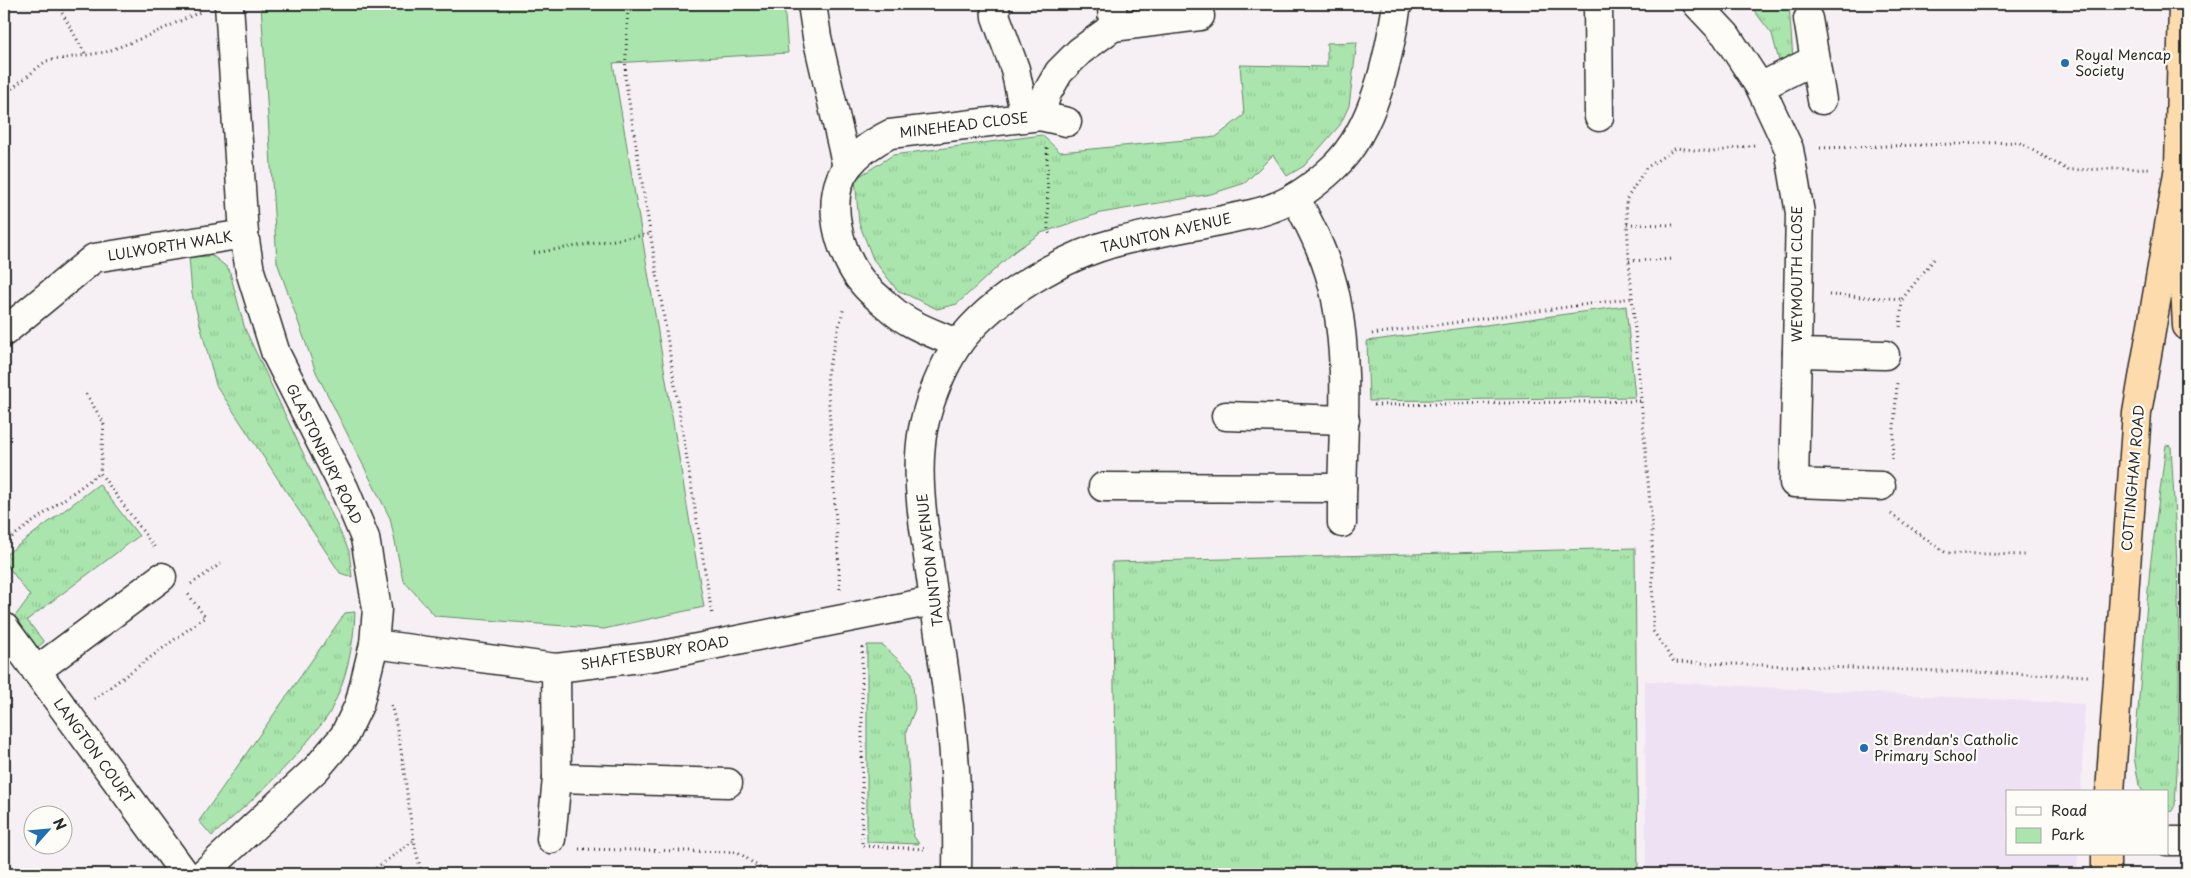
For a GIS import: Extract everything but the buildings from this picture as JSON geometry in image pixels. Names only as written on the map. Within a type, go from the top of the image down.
[{"type":"highway","name":"COTTINGHAM ROAD","points":[[2183,4],[2179,167],[2187,326]]},
{"type":"highway","name":"COTTINGHAM ROAD","points":[[2110,790],[2137,413],[2179,167]]},
{"type":"highway","points":[[2106,856],[2106,874]]},
{"type":"street","points":[[812,4],[817,37],[847,167],[837,188],[834,217],[845,253],[859,277],[892,311],[912,323],[958,344]]},
{"type":"street","points":[[995,4],[996,17],[1015,69],[1045,118]]},
{"type":"street","name":"TAUNTON AVENUE","points":[[958,862],[955,768],[948,693],[933,601],[922,513],[920,473],[923,429],[935,388],[958,344],[983,317],[1008,296],[1061,264],[1086,251],[1119,242],[1271,209],[1296,197],[1335,166],[1356,139],[1374,103],[1393,32],[1397,4]]},
{"type":"street","points":[[1598,4],[1599,117]]},
{"type":"street","name":"WEYMOUTH CLOSE","points":[[1696,4],[1726,35],[1760,87],[1787,145],[1800,213],[1794,483],[1886,476]]},
{"type":"street","name":"GLASTONBURY ROAD","points":[[210,872],[316,769],[344,736],[359,705],[374,644],[377,609],[365,538],[344,488],[276,354],[250,271],[244,234],[219,6]]},
{"type":"street","points":[[1045,118],[1047,93],[1060,72],[1112,15],[1200,16]]},
{"type":"street","points":[[1808,19],[1822,100]]},
{"type":"street","points":[[1760,87],[1814,60]]},
{"type":"street","name":"MINEHEAD CLOSE","points":[[847,167],[870,145],[890,134],[1045,118]]},
{"type":"street","points":[[1296,197],[1314,232],[1327,264],[1336,298],[1342,338],[1345,412],[1342,523]]},
{"type":"street","name":"LULWORTH WALK","points":[[4,332],[94,258],[244,234]]},
{"type":"street","points":[[1797,353],[1894,357]]},
{"type":"street","points":[[1226,416],[1345,412]]},
{"type":"street","points":[[1103,487],[1342,488]]},
{"type":"street","points":[[36,671],[173,583]]},
{"type":"street","name":"SHAFTESBURY ROAD","points":[[374,644],[556,668],[657,656],[933,601]]},
{"type":"street","name":"LANGTON COURT","points":[[4,627],[185,874]]},
{"type":"street","points":[[556,668],[557,778],[562,844]]},
{"type":"street","points":[[557,778],[728,783]]},
{"type":"street","points":[[2168,841],[2187,841]]},
{"type":"path","points":[[628,4],[625,77],[718,644]]},
{"type":"path","points":[[4,95],[46,61],[106,52],[219,6]]},
{"type":"path","points":[[62,13],[86,55]]},
{"type":"path","points":[[1045,118],[1048,230],[1061,264]]},
{"type":"path","points":[[2118,677],[1674,662],[1653,632],[1652,526],[1629,261],[1626,200],[1646,168],[1676,148],[1713,152],[1787,145],[2018,142],[2068,170],[2179,167]]},
{"type":"path","points":[[1627,224],[1673,225]]},
{"type":"path","points":[[534,253],[650,234]]},
{"type":"path","points":[[1886,476],[1894,357],[1902,299],[1935,258]]},
{"type":"path","points":[[1629,261],[1674,259]]},
{"type":"path","points":[[859,277],[844,306],[827,373],[852,617],[862,846],[958,862]]},
{"type":"path","points":[[1798,293],[1902,299]]},
{"type":"path","points":[[1342,338],[1632,298]]},
{"type":"path","points":[[1345,412],[1641,401]]},
{"type":"path","points":[[4,542],[100,473]]},
{"type":"path","points":[[1889,513],[1946,553],[2024,555]]},
{"type":"path","points":[[173,583],[222,563]]},
{"type":"path","points":[[389,698],[394,716],[414,840],[422,874]]},
{"type":"path","points":[[368,874],[414,840]]},
{"type":"path","points":[[562,844],[738,852],[768,874]]},
{"type":"shaded area","name":"St Brendan's Catholic Primary School","points":[[1645,681],[2085,704],[2081,790],[2006,790],[2006,856],[2078,856],[2077,874],[1646,874]]},
{"type":"green space","points":[[261,4],[784,4],[788,53],[613,63],[704,607],[604,629],[435,616],[403,580],[390,518],[316,372],[277,262]]},
{"type":"green space","points":[[1749,4],[1789,4],[1793,59],[1779,61],[1772,34]]},
{"type":"green space","points":[[1357,42],[1349,106],[1340,125],[1304,166],[1287,176],[1273,155],[1245,183],[1211,194],[1101,213],[1041,233],[1015,251],[957,304],[937,309],[897,290],[873,259],[859,223],[855,179],[893,155],[1042,135],[1060,152],[1216,137],[1244,115],[1240,65],[1327,67],[1327,43]]},
{"type":"green space","points":[[213,256],[229,269],[245,329],[349,551],[352,577],[340,573],[216,385],[192,294],[189,257]]},
{"type":"green space","points":[[1626,306],[1635,397],[1369,401],[1367,341]]},
{"type":"green space","points":[[2166,445],[2171,446],[2176,536],[2179,670],[2175,805],[2172,811],[2168,812],[2168,790],[2142,790],[2139,785],[2134,757],[2150,567]]},
{"type":"green space","points":[[99,484],[139,536],[27,620],[44,642],[33,651],[13,619],[30,596],[4,561],[4,556]]},
{"type":"green space","points":[[1635,548],[1638,874],[1117,874],[1112,562]]},
{"type":"green space","points":[[355,612],[353,638],[348,663],[341,688],[328,715],[301,750],[277,776],[212,836],[199,821],[345,613]]},
{"type":"green space","points":[[867,645],[883,645],[912,673],[915,709],[906,732],[913,835],[919,844],[867,842]]},
{"type":"place","name":"Royal Mencap Society","points":[[2065,63]]},
{"type":"place","name":"St Brendan's Catholic Primary School","points":[[1864,748]]}]
